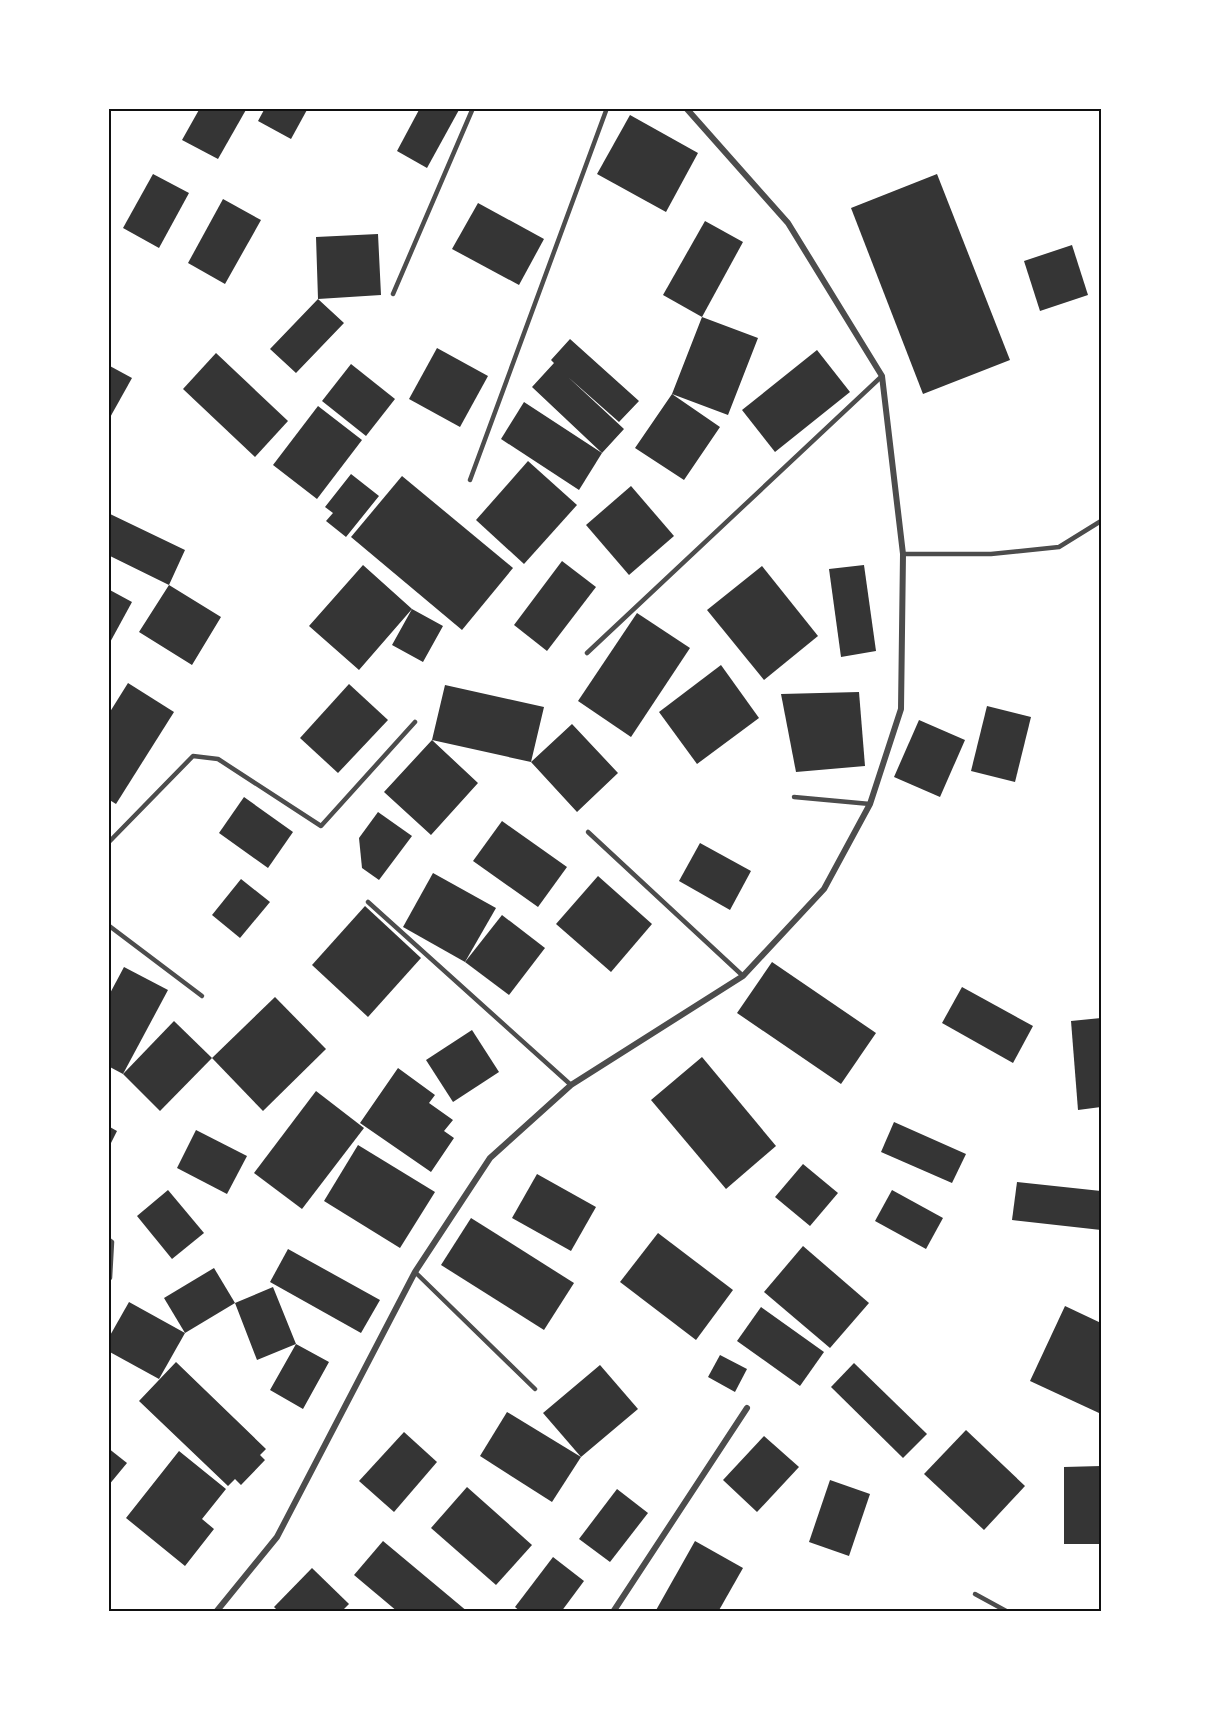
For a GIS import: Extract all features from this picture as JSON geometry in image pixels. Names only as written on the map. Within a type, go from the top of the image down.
[{"type":"street","points":[[216,1612],[277,1537],[415,1272],[490,1158],[571,1085],[743,976],[824,889],[870,804],[901,709],[903,554],[882,376],[788,223],[686,108]]},
{"type":"street","points":[[613,1612],[747,1408]]},
{"type":"lane","points":[[393,294],[473,108]]},
{"type":"lane","points":[[470,480],[607,108]]},
{"type":"lane","points":[[587,653],[882,376]]},
{"type":"lane","points":[[903,554],[991,554],[1059,547],[1101,521]]},
{"type":"lane","points":[[108,843],[193,756],[218,759],[321,826],[415,722]]},
{"type":"lane","points":[[794,797],[870,804]]},
{"type":"lane","points":[[588,832],[743,976]]},
{"type":"lane","points":[[368,902],[571,1085]]},
{"type":"lane","points":[[108,925],[202,996]]},
{"type":"lane","points":[[108,1239],[112,1242],[108,1280]]},
{"type":"lane","points":[[415,1272],[535,1389]]},
{"type":"lane","points":[[975,1594],[1008,1612]]},
{"type":"building","points":[[200,108],[247,108],[218,159],[182,140]]},
{"type":"building","points":[[265,108],[308,108],[291,139],[258,121]]},
{"type":"building","points":[[420,108],[460,108],[427,168],[397,151]]},
{"type":"building","points":[[630,115],[698,153],[666,212],[597,174]]},
{"type":"building","points":[[153,174],[189,193],[159,248],[123,228]]},
{"type":"building","points":[[937,174],[1010,360],[923,394],[851,208]]},
{"type":"building","points":[[223,199],[261,220],[225,284],[188,263]]},
{"type":"building","points":[[478,203],[544,239],[519,285],[452,249]]},
{"type":"building","points":[[705,221],[743,242],[702,317],[663,295]]},
{"type":"building","points":[[378,234],[381,295],[318,299],[316,237]]},
{"type":"building","points":[[1072,245],[1088,295],[1040,311],[1024,261]]},
{"type":"building","points":[[318,299],[344,323],[296,373],[270,349]]},
{"type":"building","points":[[702,317],[758,338],[728,415],[672,394]]},
{"type":"building","points":[[570,339],[639,401],[619,422],[568,377],[624,429],[602,453],[532,387],[554,363],[551,360]]},
{"type":"building","points":[[437,348],[488,376],[460,427],[409,399]]},
{"type":"building","points":[[817,350],[850,392],[775,452],[742,410]]},
{"type":"building","points":[[216,353],[288,421],[255,457],[183,389]]},
{"type":"building","points":[[351,364],[395,399],[366,436],[322,401]]},
{"type":"building","points":[[108,365],[132,378],[108,421]]},
{"type":"building","points":[[672,394],[720,427],[684,480],[635,448]]},
{"type":"building","points":[[524,402],[602,453],[579,490],[501,439]]},
{"type":"building","points":[[318,406],[362,440],[317,499],[273,465]]},
{"type":"building","points":[[528,461],[577,505],[524,564],[476,520]]},
{"type":"building","points":[[351,474],[379,496],[346,537],[326,521],[333,513],[325,507]]},
{"type":"building","points":[[402,476],[513,568],[462,630],[351,537]]},
{"type":"building","points":[[631,486],[674,536],[629,575],[586,525]]},
{"type":"building","points":[[108,513],[185,550],[169,585],[108,555]]},
{"type":"building","points":[[562,561],[596,587],[547,651],[514,625]]},
{"type":"building","points":[[363,565],[412,609],[359,670],[309,626]]},
{"type":"building","points":[[864,565],[876,651],[841,657],[829,569]]},
{"type":"building","points":[[762,566],[818,636],[764,680],[707,610]]},
{"type":"building","points":[[169,585],[221,617],[192,665],[139,632]]},
{"type":"building","points":[[108,589],[132,602],[108,646]]},
{"type":"building","points":[[412,609],[443,626],[423,662],[392,645]]},
{"type":"building","points":[[637,613],[690,648],[631,737],[578,701]]},
{"type":"building","points":[[721,665],[759,718],[697,764],[659,712]]},
{"type":"building","points":[[128,683],[174,712],[116,804],[108,799],[108,715]]},
{"type":"building","points":[[349,684],[388,720],[338,773],[300,738]]},
{"type":"building","points":[[445,685],[544,707],[531,762],[432,740]]},
{"type":"building","points":[[859,692],[865,766],[796,772],[781,694]]},
{"type":"building","points":[[987,706],[1031,717],[1015,782],[971,771]]},
{"type":"building","points":[[919,720],[965,740],[940,797],[894,777]]},
{"type":"building","points":[[572,724],[618,773],[577,812],[531,762]]},
{"type":"building","points":[[432,740],[478,783],[431,835],[384,792]]},
{"type":"building","points":[[244,797],[293,832],[268,868],[219,833]]},
{"type":"building","points":[[378,812],[412,836],[379,880],[362,868],[359,838]]},
{"type":"building","points":[[502,821],[567,867],[538,907],[473,861]]},
{"type":"building","points":[[700,843],[751,871],[730,910],[679,881]]},
{"type":"building","points":[[433,873],[496,908],[465,962],[403,927]]},
{"type":"building","points":[[598,876],[652,924],[611,972],[556,924]]},
{"type":"building","points":[[241,879],[270,902],[240,938],[212,915]]},
{"type":"building","points":[[365,906],[421,958],[368,1017],[312,965]]},
{"type":"building","points":[[502,915],[545,948],[509,995],[465,962]]},
{"type":"building","points":[[772,962],[876,1033],[841,1084],[737,1013]]},
{"type":"building","points":[[124,967],[168,990],[123,1074],[108,1066],[108,997]]},
{"type":"building","points":[[962,987],[1033,1026],[1013,1063],[942,1023]]},
{"type":"building","points":[[275,997],[326,1049],[263,1111],[212,1058]]},
{"type":"building","points":[[1101,1018],[1101,1107],[1078,1110],[1071,1021]]},
{"type":"building","points":[[174,1021],[212,1058],[160,1111],[123,1074]]},
{"type":"building","points":[[472,1030],[499,1072],[453,1102],[426,1060]]},
{"type":"building","points":[[702,1057],[776,1146],[726,1189],[651,1100]]},
{"type":"building","points":[[398,1068],[435,1095],[429,1103],[453,1120],[444,1131],[454,1138],[431,1172],[360,1123]]},
{"type":"building","points":[[316,1091],[364,1128],[302,1209],[254,1173]]},
{"type":"building","points":[[894,1122],[966,1154],[952,1183],[881,1152]]},
{"type":"building","points":[[108,1126],[117,1131],[108,1149]]},
{"type":"building","points":[[196,1130],[247,1156],[227,1194],[177,1168]]},
{"type":"building","points":[[358,1145],[435,1192],[400,1248],[324,1201]]},
{"type":"building","points":[[803,1164],[838,1193],[810,1226],[775,1197]]},
{"type":"building","points":[[537,1174],[596,1207],[571,1251],[512,1218]]},
{"type":"building","points":[[1017,1182],[1101,1191],[1101,1230],[1012,1220]]},
{"type":"building","points":[[168,1190],[204,1233],[172,1259],[137,1216]]},
{"type":"building","points":[[892,1190],[943,1218],[926,1249],[875,1221]]},
{"type":"building","points":[[471,1218],[574,1283],[544,1330],[441,1265]]},
{"type":"building","points":[[658,1233],[733,1290],[696,1340],[620,1282]]},
{"type":"building","points":[[803,1246],[869,1303],[830,1348],[764,1292]]},
{"type":"building","points":[[288,1249],[380,1300],[361,1333],[270,1282]]},
{"type":"building","points":[[214,1268],[235,1303],[185,1333],[164,1298]]},
{"type":"building","points":[[273,1287],[296,1344],[257,1360],[235,1303]]},
{"type":"building","points":[[129,1302],[185,1333],[159,1379],[108,1351],[108,1339]]},
{"type":"building","points":[[1065,1306],[1101,1323],[1101,1408],[1099,1413],[1030,1381]]},
{"type":"building","points":[[761,1307],[824,1352],[800,1386],[737,1341]]},
{"type":"building","points":[[296,1344],[329,1362],[303,1409],[270,1390]]},
{"type":"building","points":[[720,1355],[747,1369],[735,1392],[708,1377]]},
{"type":"building","points":[[176,1362],[266,1449],[260,1455],[265,1460],[241,1485],[235,1479],[228,1486],[139,1401]]},
{"type":"building","points":[[854,1363],[927,1434],[903,1458],[831,1387]]},
{"type":"building","points":[[600,1365],[638,1409],[581,1457],[543,1413]]},
{"type":"building","points":[[507,1412],[581,1457],[552,1502],[480,1456]]},
{"type":"building","points":[[966,1430],[1025,1486],[984,1530],[924,1474]]},
{"type":"building","points":[[404,1432],[437,1462],[394,1512],[359,1481]]},
{"type":"building","points":[[764,1436],[799,1467],[757,1512],[723,1480]]},
{"type":"building","points":[[108,1448],[127,1463],[108,1486]]},
{"type":"building","points":[[179,1451],[226,1489],[202,1519],[214,1529],[185,1566],[126,1518]]},
{"type":"building","points":[[1101,1466],[1101,1544],[1064,1544],[1064,1467]]},
{"type":"building","points":[[830,1480],[870,1494],[849,1556],[809,1542]]},
{"type":"building","points":[[467,1487],[532,1545],[496,1585],[431,1528]]},
{"type":"building","points":[[617,1489],[648,1513],[610,1562],[579,1539]]},
{"type":"building","points":[[383,1541],[468,1612],[398,1612],[354,1575]]},
{"type":"building","points":[[695,1541],[743,1568],[718,1612],[655,1612]]},
{"type":"building","points":[[553,1557],[584,1581],[561,1612],[521,1612],[515,1607]]},
{"type":"building","points":[[312,1568],[349,1604],[341,1612],[279,1612],[274,1607]]}]
